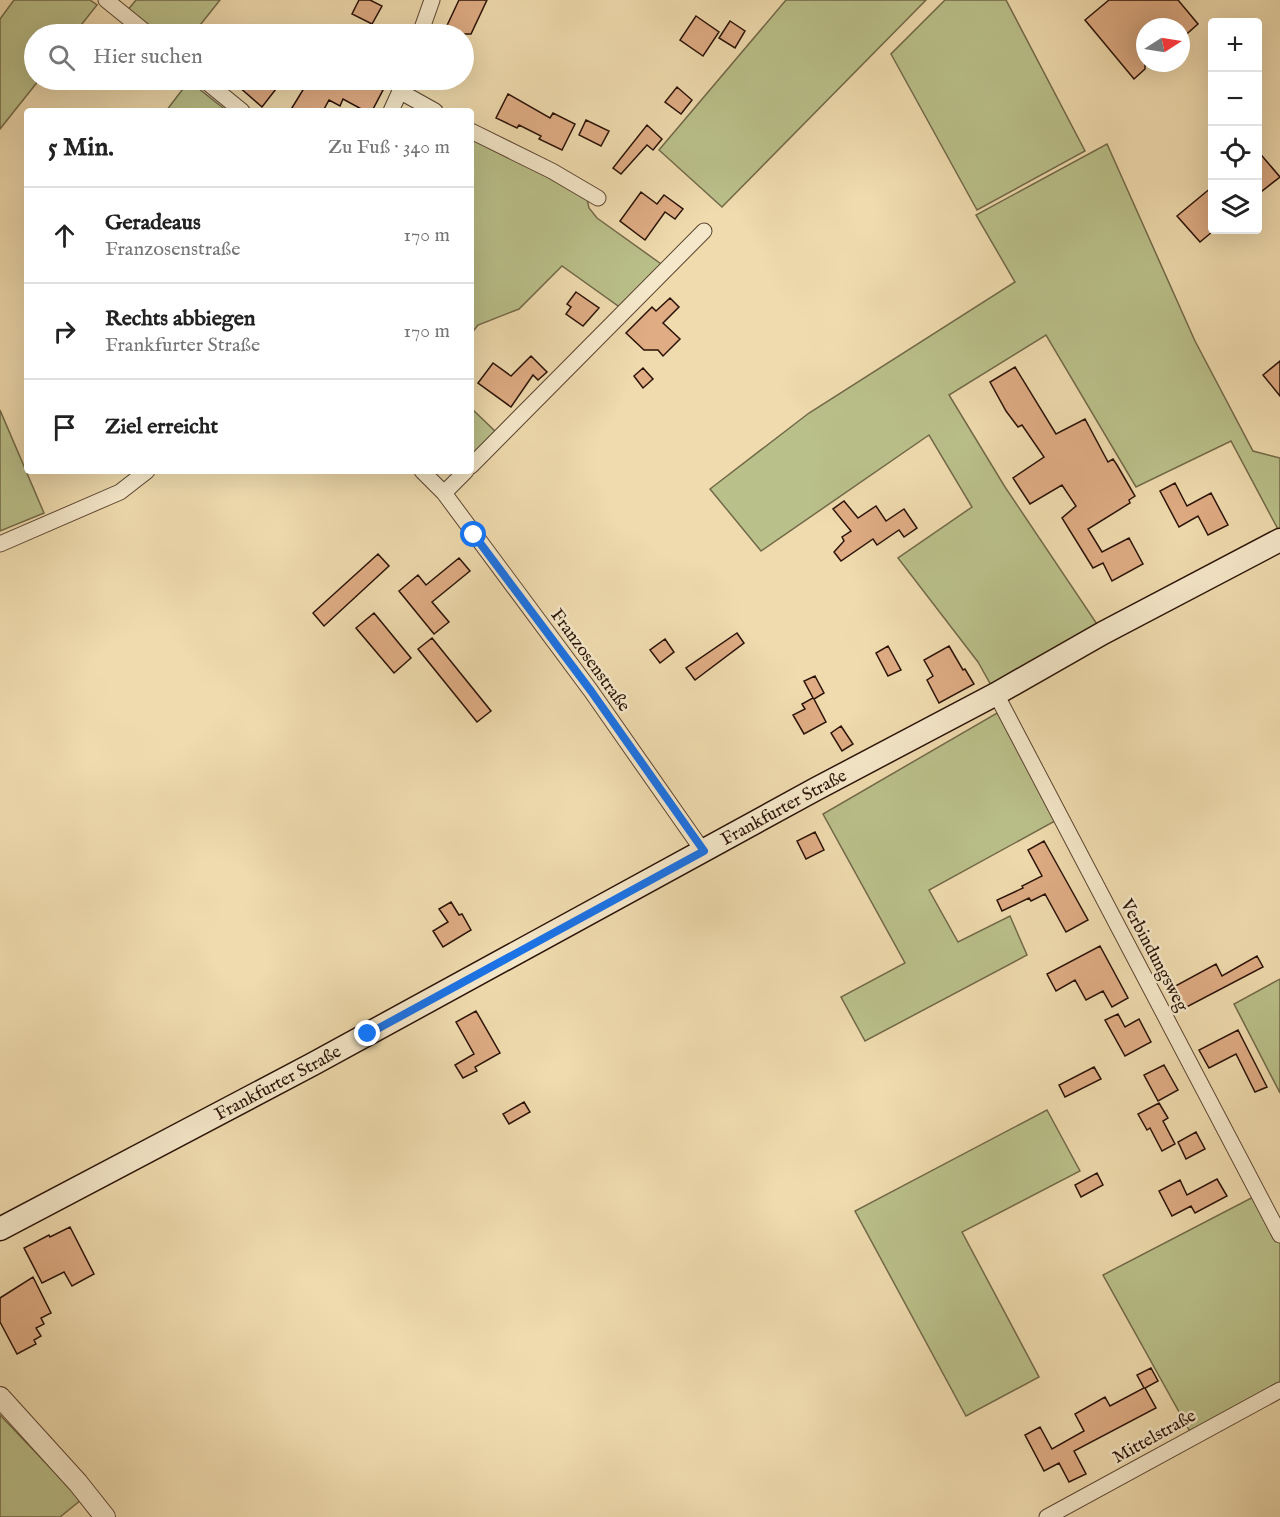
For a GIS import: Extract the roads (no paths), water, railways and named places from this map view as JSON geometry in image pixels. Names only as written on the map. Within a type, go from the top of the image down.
[{"type":"main road","name":"Frankfurter Straße","points":[[0,1229],[313,1064],[816,789],[996,694],[1103,633],[1280,540]]},
{"type":"street","points":[[106,0],[136,24]]},
{"type":"street","points":[[424,24],[432,0]]},
{"type":"street","points":[[216,90],[238,108]]},
{"type":"street","points":[[392,108],[401,90]]},
{"type":"street","points":[[408,90],[431,108]]},
{"type":"street","points":[[474,132],[552,171],[597,198]]},
{"type":"street","points":[[474,463],[704,231]]},
{"type":"street","points":[[0,544],[120,492],[144,474]]},
{"type":"street","name":"Franzosenstraße","points":[[425,474],[444,493],[591,691],[704,851]]},
{"type":"street","points":[[444,493],[463,474]]},
{"type":"street","name":"Verbindungsweg","points":[[996,694],[1280,1235]]},
{"type":"street","name":"Mittelstraße","points":[[1047,1517],[1280,1390]]},
{"type":"street","points":[[0,1398],[78,1483],[105,1517]]}]
